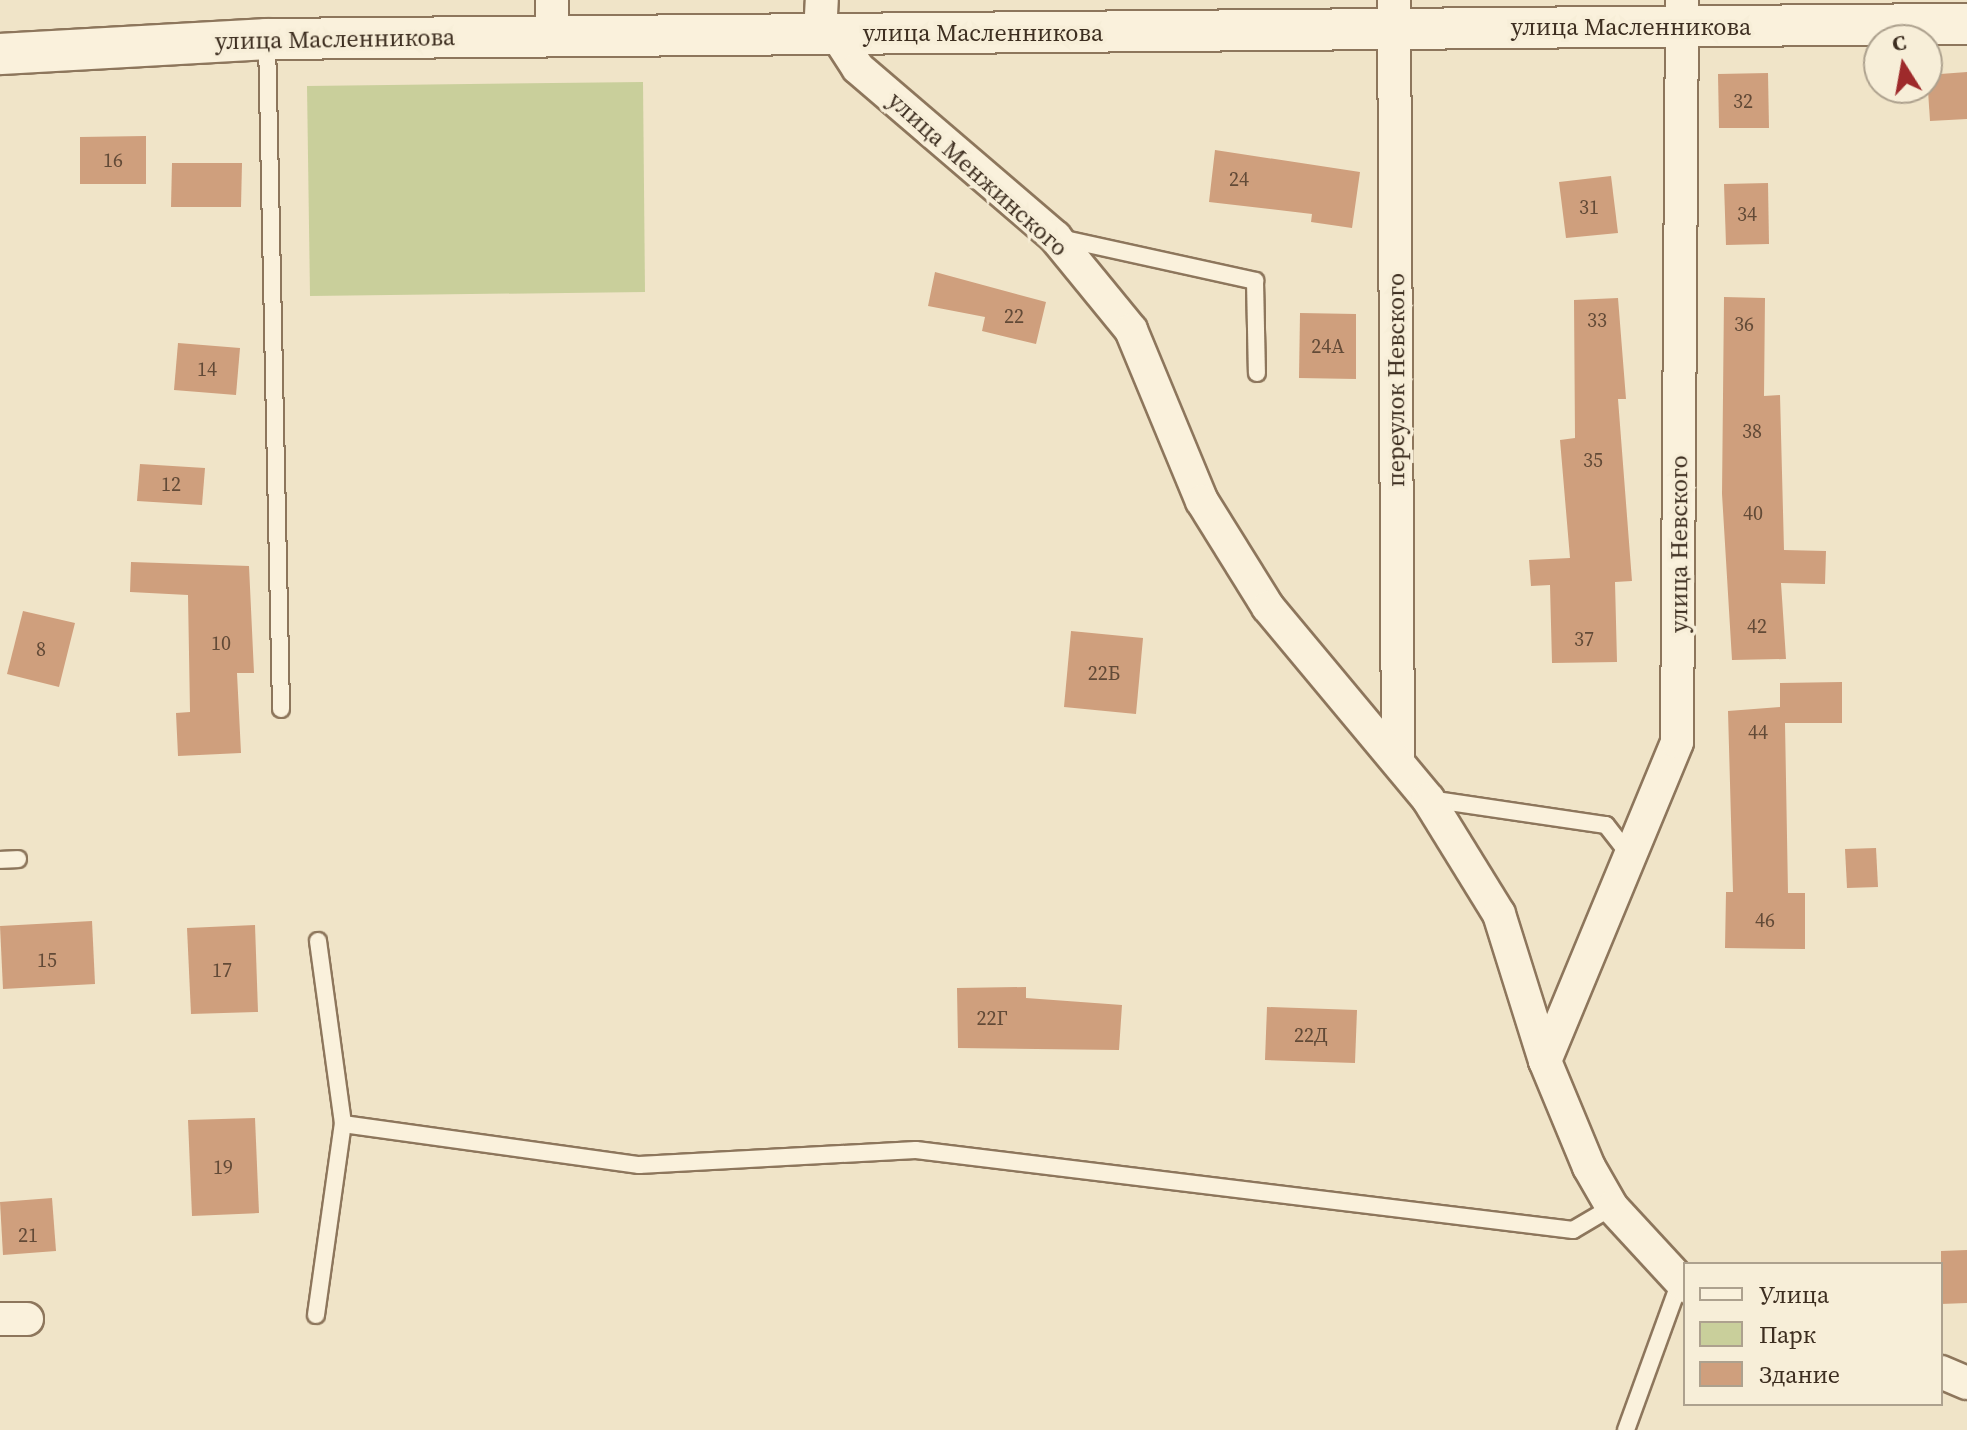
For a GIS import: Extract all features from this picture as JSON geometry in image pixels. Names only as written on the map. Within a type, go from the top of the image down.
[{"type":"street","name":"улица Масленникова","points":[[0,54],[552,18],[826,23],[1395,13],[1682,13],[1967,24]]},
{"type":"street","name":"переулок Невского","points":[[1395,13],[1398,760]]},
{"type":"street","name":"улица Невского","points":[[1545,1061],[1677,742],[1682,13]]},
{"type":"street","name":"улица Менжинского","points":[[826,23],[858,68],[1055,237],[1131,330],[1202,501],[1268,607],[1428,799],[1499,914],[1545,1061],[1612,1207],[1682,1284]]},
{"type":"street","points":[[1943,1373],[1967,1383]]},
{"type":"lane","points":[[266,39],[281,709]]},
{"type":"lane","points":[[1055,237],[1255,281],[1257,373]]},
{"type":"lane","points":[[1428,799],[1606,825],[1631,857]]},
{"type":"lane","points":[[0,860],[18,859]]},
{"type":"lane","points":[[316,1315],[343,1124],[318,941]]},
{"type":"lane","points":[[343,1124],[639,1165],[916,1150],[1573,1230],[1612,1207]]},
{"type":"lane","points":[[1626,1430],[1682,1284]]},
{"type":"green space","points":[[643,82],[645,292],[310,296],[307,86]]},
{"type":"building","points":[[1967,72],[1967,119],[1930,121],[1929,104],[1943,104],[1943,74]]},
{"type":"building","points":[[1768,73],[1769,128],[1719,128],[1718,74]]},
{"type":"building","points":[[146,136],[146,184],[80,184],[80,137]]},
{"type":"building","points":[[1215,150],[1360,172],[1352,228],[1311,222],[1312,214],[1209,202]]},
{"type":"building","points":[[172,163],[242,163],[241,207],[171,207]]},
{"type":"building","points":[[1611,176],[1618,233],[1566,238],[1559,182]]},
{"type":"building","points":[[1768,183],[1769,244],[1726,245],[1724,184]]},
{"type":"building","points":[[935,272],[1046,302],[1036,344],[982,331],[985,317],[928,306]]},
{"type":"building","points":[[1724,297],[1765,298],[1764,396],[1780,395],[1784,550],[1826,551],[1825,584],[1781,583],[1786,659],[1732,660],[1722,494]]},
{"type":"building","points":[[1618,298],[1626,399],[1618,399],[1632,581],[1615,582],[1617,662],[1552,663],[1550,585],[1531,586],[1529,560],[1570,558],[1560,440],[1575,438],[1574,300]]},
{"type":"building","points":[[1300,313],[1356,314],[1356,379],[1299,378]]},
{"type":"building","points":[[178,343],[240,348],[236,395],[174,390]]},
{"type":"building","points":[[140,464],[205,468],[202,505],[137,501]]},
{"type":"building","points":[[131,562],[249,566],[254,673],[237,673],[241,753],[178,756],[176,713],[190,712],[188,595],[130,592]]},
{"type":"building","points":[[23,611],[75,623],[59,687],[7,674]]},
{"type":"building","points":[[1071,631],[1143,638],[1136,714],[1064,707]]},
{"type":"building","points":[[1842,682],[1842,723],[1785,723],[1788,893],[1805,893],[1805,949],[1725,948],[1726,892],[1733,892],[1728,711],[1780,707],[1780,683]]},
{"type":"building","points":[[1876,848],[1878,887],[1847,888],[1845,849]]},
{"type":"building","points":[[92,921],[95,984],[3,989],[0,926]]},
{"type":"building","points":[[255,925],[258,1012],[191,1014],[187,928]]},
{"type":"building","points":[[1026,987],[1026,998],[1122,1005],[1119,1050],[958,1048],[957,988]]},
{"type":"building","points":[[1267,1007],[1357,1010],[1355,1063],[1265,1060]]},
{"type":"building","points":[[255,1118],[259,1213],[192,1216],[188,1120]]},
{"type":"building","points":[[52,1198],[56,1251],[3,1255],[0,1202]]},
{"type":"building","points":[[1967,1250],[1967,1303],[1943,1304],[1941,1251]]}]
